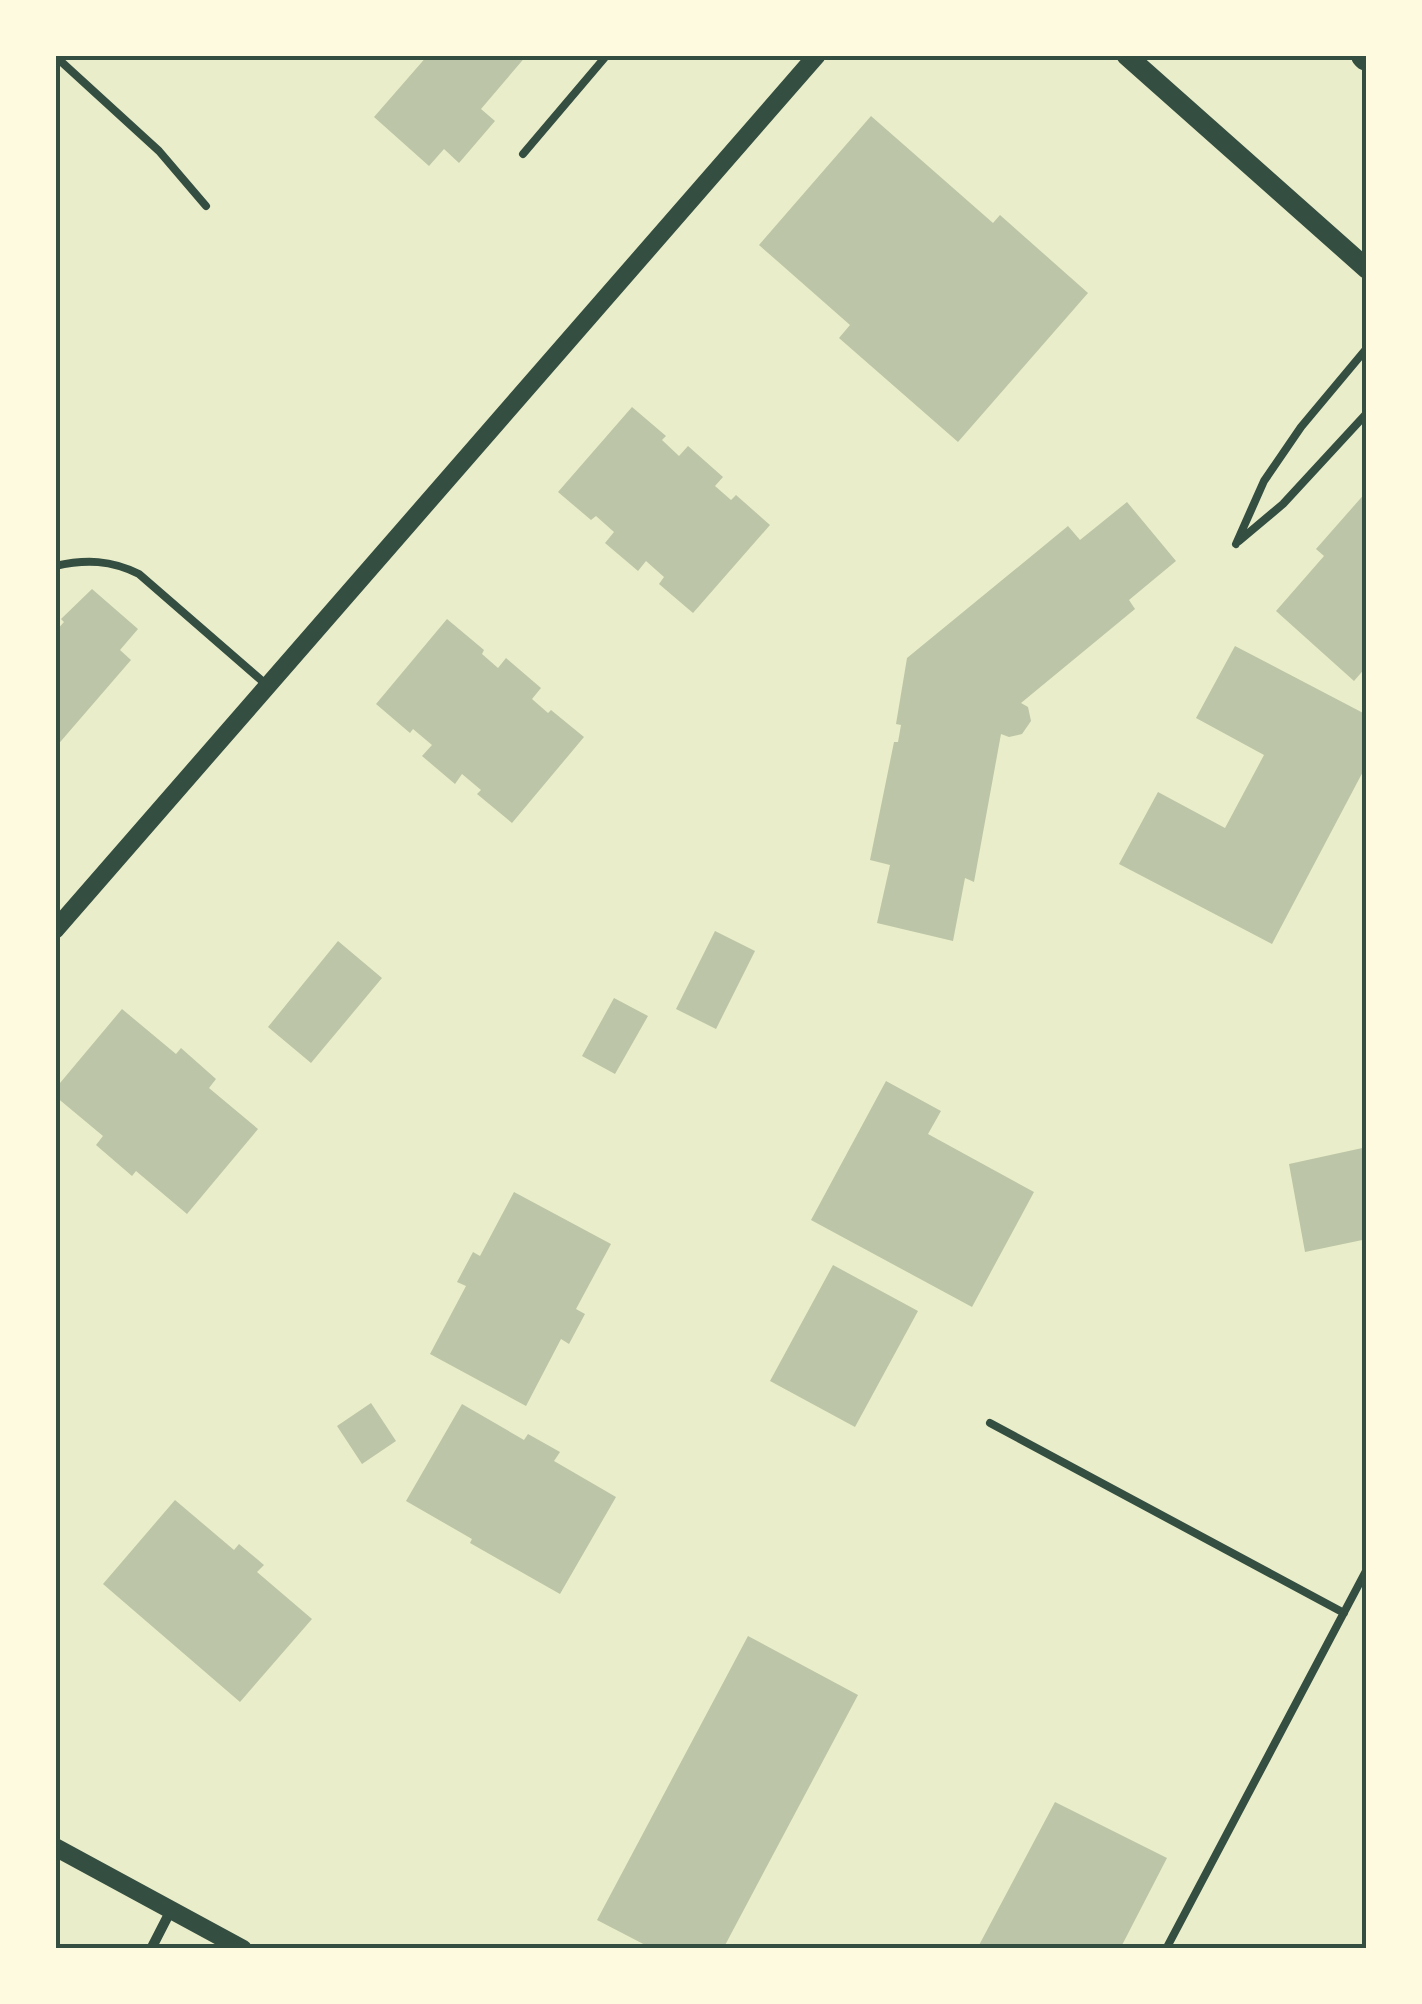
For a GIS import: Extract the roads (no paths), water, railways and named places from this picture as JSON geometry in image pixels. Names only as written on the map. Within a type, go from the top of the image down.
[{"type":"main road","points":[[1126,55],[1367,269]]},
{"type":"street","points":[[55,930],[817,55]]},
{"type":"street","points":[[55,1847],[243,1949]]},
{"type":"street","points":[[151,1949],[172,1910]]},
{"type":"lane","points":[[523,154],[606,55]]},
{"type":"lane","points":[[55,56],[159,151],[206,206]]},
{"type":"lane","points":[[1367,348],[1302,427],[1264,481],[1236,544],[1283,504],[1367,412]]},
{"type":"lane","points":[[55,566],[101,561],[140,574],[268,686]]},
{"type":"lane","points":[[990,1423],[1344,1613]]},
{"type":"lane","points":[[1166,1949],[1367,1569]]}]
